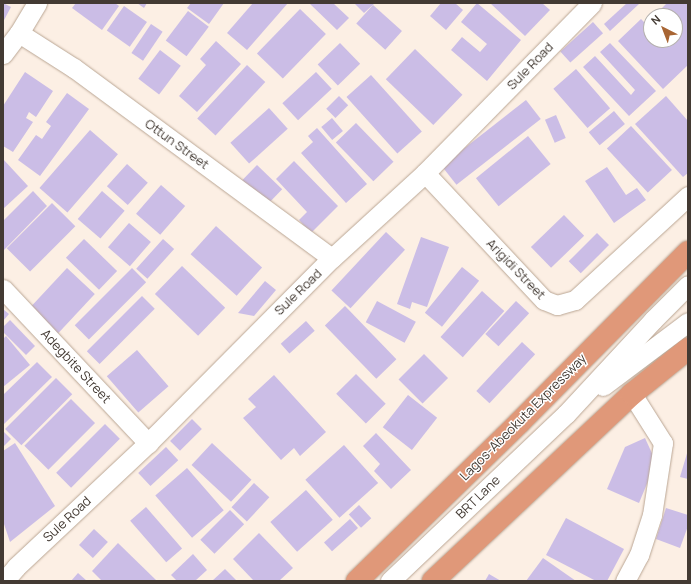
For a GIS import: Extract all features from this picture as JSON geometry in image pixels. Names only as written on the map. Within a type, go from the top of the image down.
[{"type":"highway","name":"Lagos-Abeokuta Expressway","points":[[356,581],[520,422],[688,252]]},
{"type":"highway","points":[[433,581],[632,394],[688,349]]},
{"type":"street","points":[[3,54],[19,33],[37,3]]},
{"type":"street","name":"Sule Road","points":[[10,574],[148,443],[332,258],[425,173],[592,3]]},
{"type":"street","name":"Ottun Street","points":[[19,33],[74,68],[332,258]]},
{"type":"street","name":"Arigidi Street","points":[[425,173],[544,300],[557,305],[575,300],[688,196]]},
{"type":"street","name":"BRT Lane","points":[[390,581],[566,414],[653,320],[688,285]]},
{"type":"street","name":"Adegbite Street","points":[[3,289],[148,443]]},
{"type":"street","name":"BRT Lane","points":[[566,414],[688,322]]},
{"type":"street","points":[[625,581],[639,555],[652,515],[663,443],[632,394]]},
{"type":"building","points":[[3,3],[11,7],[3,22]]},
{"type":"building","points":[[76,3],[115,3],[119,6],[102,30],[72,8]]},
{"type":"building","points":[[137,3],[147,3],[144,8]]},
{"type":"building","points":[[191,3],[224,3],[209,24],[187,8]]},
{"type":"building","points":[[253,3],[288,3],[247,50],[227,33]]},
{"type":"building","points":[[309,3],[333,3],[349,18],[337,30]]},
{"type":"building","points":[[354,3],[375,3],[364,13]]},
{"type":"building","points":[[441,3],[455,3],[463,10],[446,30],[430,16]]},
{"type":"building","points":[[477,3],[521,40],[487,81],[451,50],[462,37],[480,52],[487,44],[461,22]]},
{"type":"building","points":[[490,3],[542,3],[550,10],[525,36]]},
{"type":"building","points":[[627,3],[639,4],[610,31],[604,24]]},
{"type":"building","points":[[667,3],[686,3],[688,5],[688,65],[663,89],[618,41],[641,19],[643,21],[643,48],[683,48],[683,8],[662,8]]},
{"type":"building","points":[[373,5],[402,31],[385,50],[356,24]]},
{"type":"building","points":[[124,6],[147,22],[130,47],[107,31]]},
{"type":"building","points":[[300,9],[326,34],[283,79],[257,54]]},
{"type":"building","points":[[188,11],[209,27],[186,56],[166,41]]},
{"type":"building","points":[[593,22],[603,33],[570,63],[560,51]]},
{"type":"building","points":[[151,24],[163,32],[143,61],[131,53]]},
{"type":"building","points":[[216,41],[241,64],[197,112],[179,96],[206,65],[200,59]]},
{"type":"building","points":[[340,43],[360,64],[338,85],[318,65]]},
{"type":"building","points":[[610,43],[656,91],[629,116],[583,67],[595,56],[631,95],[635,90],[600,52]]},
{"type":"building","points":[[415,49],[462,95],[433,125],[386,79]]},
{"type":"building","points":[[160,50],[181,66],[159,94],[138,79]]},
{"type":"building","points":[[247,65],[265,82],[215,135],[197,118]]},
{"type":"building","points":[[576,69],[610,108],[587,128],[553,89]]},
{"type":"building","points":[[25,72],[53,91],[36,117],[29,112],[26,118],[33,122],[13,152],[3,146],[3,106]]},
{"type":"building","points":[[316,72],[332,89],[298,120],[282,103]]},
{"type":"building","points":[[371,75],[422,131],[397,154],[346,97]]},
{"type":"building","points":[[67,93],[89,109],[40,176],[18,160],[36,135],[42,139],[51,126],[46,122]]},
{"type":"building","points":[[339,96],[348,105],[335,118],[326,109]]},
{"type":"building","points":[[666,96],[688,121],[688,173],[683,177],[635,124]]},
{"type":"building","points":[[526,100],[541,119],[456,185],[442,166]]},
{"type":"building","points":[[269,108],[288,129],[249,164],[230,143]]},
{"type":"building","points":[[614,111],[625,124],[600,145],[589,132]]},
{"type":"building","points":[[556,115],[566,138],[555,143],[545,120]]},
{"type":"building","points":[[332,118],[343,131],[332,140],[321,127]]},
{"type":"building","points":[[356,123],[394,162],[373,181],[336,142]]},
{"type":"building","points":[[631,126],[672,170],[648,192],[607,149]]},
{"type":"building","points":[[317,128],[367,184],[346,203],[301,153],[313,142],[308,136]]},
{"type":"building","points":[[90,130],[118,154],[67,212],[39,188]]},
{"type":"building","points":[[528,136],[551,164],[499,206],[476,178]]},
{"type":"building","points":[[3,159],[28,186],[3,209]]},
{"type":"building","points":[[294,161],[338,206],[311,233],[299,220],[307,212],[276,179]]},
{"type":"building","points":[[127,164],[148,183],[128,205],[107,186]]},
{"type":"building","points":[[257,165],[282,189],[266,206],[241,182]]},
{"type":"building","points":[[607,167],[626,195],[637,188],[646,200],[614,223],[585,181]]},
{"type":"building","points":[[161,185],[185,206],[160,235],[136,214]]},
{"type":"building","points":[[33,191],[47,206],[3,251],[3,221]]},
{"type":"building","points":[[102,191],[125,211],[100,239],[78,219]]},
{"type":"building","points":[[52,203],[75,226],[30,272],[7,248]]},
{"type":"building","points":[[564,215],[584,236],[551,268],[531,247]]},
{"type":"building","points":[[129,223],[151,242],[130,266],[108,247]]},
{"type":"building","points":[[216,226],[262,267],[237,296],[191,254]]},
{"type":"building","points":[[386,232],[405,250],[350,308],[331,291]]},
{"type":"building","points":[[597,233],[609,245],[581,273],[569,261]]},
{"type":"building","points":[[421,237],[449,247],[427,307],[412,302],[410,309],[397,304]]},
{"type":"building","points":[[84,239],[117,271],[99,290],[66,258]]},
{"type":"building","points":[[163,239],[174,249],[147,279],[136,269]]},
{"type":"building","points":[[182,266],[225,308],[198,336],[155,294]]},
{"type":"building","points":[[462,267],[479,281],[442,327],[425,313]]},
{"type":"building","points":[[67,268],[95,294],[58,333],[30,307]]},
{"type":"building","points":[[132,268],[146,282],[89,339],[75,325]]},
{"type":"building","points":[[265,281],[276,290],[254,316],[238,313]]},
{"type":"building","points":[[482,291],[504,311],[463,357],[441,337]]},
{"type":"building","points":[[142,296],[155,309],[100,364],[87,351]]},
{"type":"building","points":[[377,301],[416,322],[405,343],[366,322]]},
{"type":"building","points":[[516,301],[529,313],[498,346],[485,334]]},
{"type":"building","points":[[345,306],[396,359],[376,379],[325,325]]},
{"type":"building","points":[[3,309],[9,314],[3,321]]},
{"type":"building","points":[[10,320],[35,346],[26,355],[3,332],[3,327]]},
{"type":"building","points":[[306,321],[315,331],[289,353],[281,344]]},
{"type":"building","points":[[6,336],[30,365],[3,387],[3,339]]},
{"type":"building","points":[[522,342],[535,354],[489,403],[476,391]]},
{"type":"building","points":[[137,350],[168,386],[138,412],[107,376]]},
{"type":"building","points":[[424,354],[448,378],[423,403],[399,379]]},
{"type":"building","points":[[37,362],[52,377],[3,425],[3,395]]},
{"type":"building","points":[[356,374],[386,404],[366,423],[336,394]]},
{"type":"building","points":[[274,375],[326,432],[300,456],[294,448],[281,460],[243,418],[256,407],[248,399]]},
{"type":"building","points":[[56,378],[72,394],[21,445],[5,429]]},
{"type":"building","points":[[408,395],[437,418],[412,450],[383,427]]},
{"type":"building","points":[[71,399],[95,423],[48,470],[24,446]]},
{"type":"building","points":[[192,419],[202,429],[180,451],[170,441]]},
{"type":"building","points":[[105,424],[120,439],[71,488],[56,473]]},
{"type":"building","points":[[3,431],[11,439],[3,447]]},
{"type":"building","points":[[376,433],[411,470],[391,489],[374,471],[380,464],[363,446]]},
{"type":"building","points":[[645,438],[656,462],[639,503],[607,489],[625,447]]},
{"type":"building","points":[[15,443],[55,506],[10,542],[3,521],[3,451]]},
{"type":"building","points":[[212,443],[251,480],[231,502],[192,465]]},
{"type":"building","points":[[344,445],[378,483],[339,518],[305,480]]},
{"type":"building","points":[[166,447],[178,460],[150,486],[138,473]]},
{"type":"building","points":[[688,450],[688,479],[680,477]]},
{"type":"building","points":[[187,468],[224,510],[192,538],[155,496]]},
{"type":"building","points":[[254,483],[269,497],[247,521],[231,507]]},
{"type":"building","points":[[306,490],[333,520],[297,552],[270,522]]},
{"type":"building","points":[[359,505],[371,518],[361,528],[349,515]]},
{"type":"building","points":[[146,507],[182,549],[166,562],[130,521]]},
{"type":"building","points":[[666,508],[688,515],[688,526],[680,548],[656,539]]},
{"type":"building","points":[[230,510],[244,524],[214,554],[200,540]]},
{"type":"building","points":[[566,518],[624,549],[607,581],[596,581],[546,555]]},
{"type":"building","points":[[350,519],[358,528],[332,551],[324,542]]},
{"type":"building","points":[[94,529],[108,542],[93,558],[79,545]]},
{"type":"building","points":[[259,533],[293,568],[279,581],[254,581],[233,559]]},
{"type":"building","points":[[118,543],[157,581],[102,581],[92,571]]},
{"type":"building","points":[[193,554],[207,570],[195,581],[177,581],[171,575]]},
{"type":"building","points":[[543,558],[576,581],[526,581]]},
{"type":"building","points":[[225,569],[237,581],[212,581]]},
{"type":"building","points":[[78,573],[87,581],[71,581]]},
{"type":"building","points":[[489,574],[501,581],[485,581]]}]
